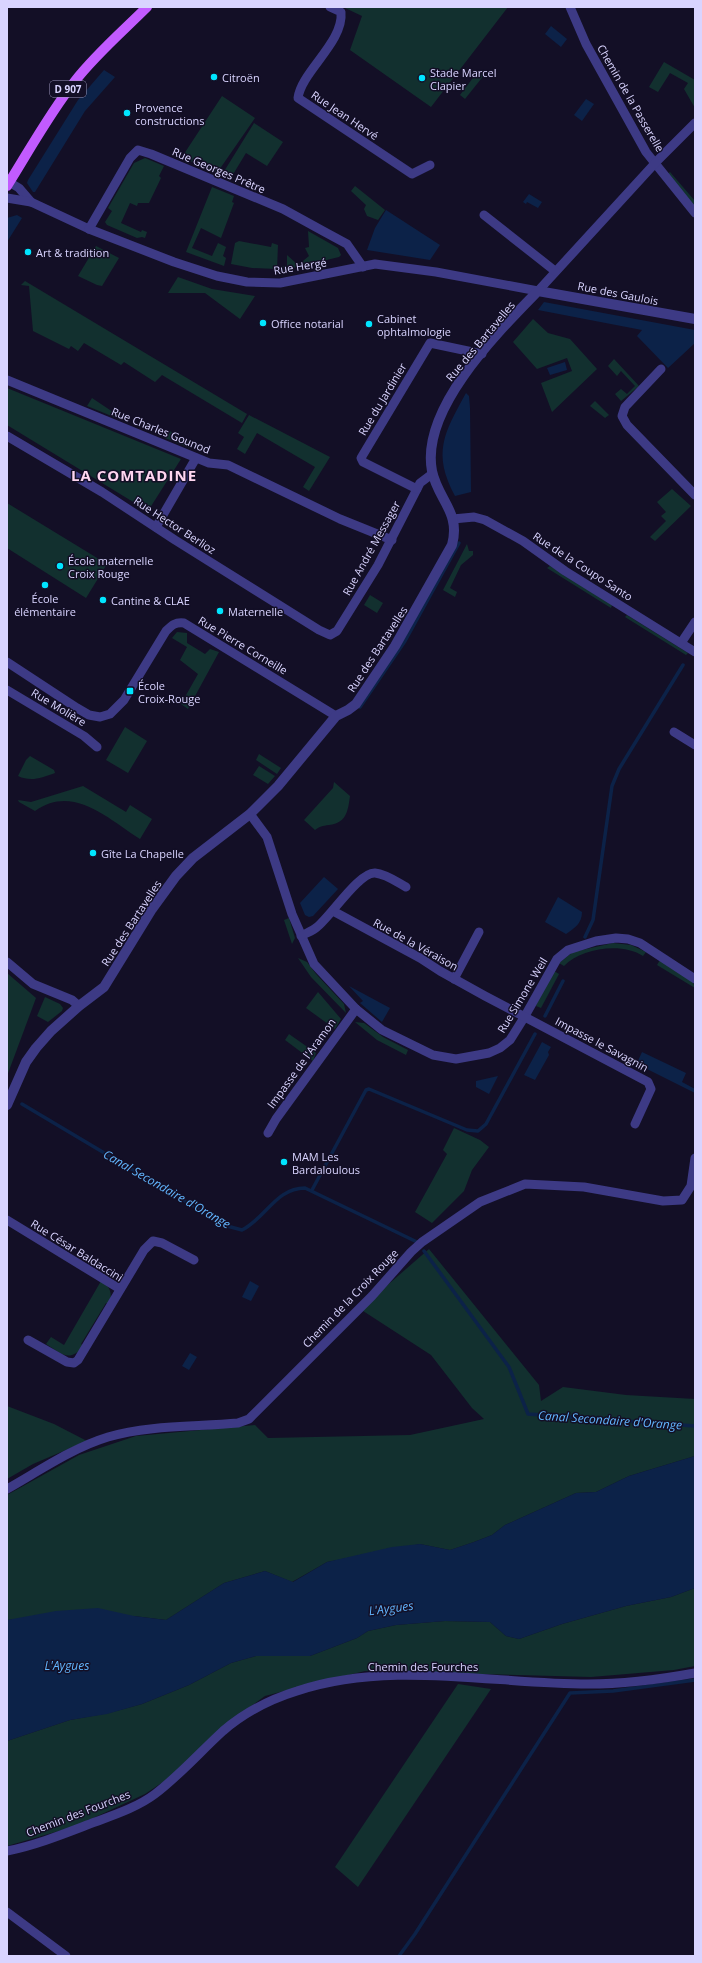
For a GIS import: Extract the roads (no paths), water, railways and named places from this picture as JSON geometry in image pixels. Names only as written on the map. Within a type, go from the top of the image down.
[{"type":"main road","name":"D 907","points":[[8,184],[62,97],[89,64],[147,7]]},
{"type":"street","name":"Rue Jean Hervé","points":[[330,7],[341,12],[342,21],[329,45],[299,89],[298,98],[412,174],[430,165]]},
{"type":"street","name":"Chemin de la Passerelle","points":[[570,7],[586,44],[646,152],[695,213]]},
{"type":"street","name":"Rue des Bartavelles","points":[[7,1105],[26,1062],[36,1048],[51,1031],[79,1006],[104,987],[152,909],[176,876],[193,858],[250,814],[278,786],[336,716],[356,704],[395,646],[452,546],[455,528],[453,519],[432,474],[430,451],[437,422],[461,378],[555,271],[695,122]]},
{"type":"street","name":"Rue Georges Prêtre","points":[[89,229],[130,158],[138,150],[283,209],[347,244],[363,267]]},
{"type":"street","name":"Rue Hergé","points":[[8,184],[19,188],[31,202]]},
{"type":"street","name":"Rue Hergé","points":[[7,198],[31,202],[89,229],[174,262],[217,276],[247,282],[280,283],[375,264],[403,267],[538,291]]},
{"type":"street","points":[[484,215],[555,271]]},
{"type":"street","name":"Rue des Gaulois","points":[[538,291],[695,319]]},
{"type":"street","name":"Rue du Jardinier","points":[[417,489],[363,462],[361,458],[430,343],[482,354]]},
{"type":"street","points":[[661,369],[625,407],[622,416],[627,425],[695,495]]},
{"type":"street","name":"Rue Charles Gounod","points":[[7,380],[196,458],[209,463],[228,465],[340,519],[392,540]]},
{"type":"street","name":"Rue Hector Berlioz","points":[[7,436],[102,492],[230,575],[319,630],[330,635]]},
{"type":"street","points":[[156,527],[196,458]]},
{"type":"street","name":"Rue André Messager","points":[[330,635],[337,631],[392,540],[420,483],[432,474]]},
{"type":"street","name":"Rue de la Coupo Santo","points":[[453,519],[474,517],[486,520],[523,541],[536,552],[695,652]]},
{"type":"street","name":"Rue Pierre Corneille","points":[[7,662],[89,715],[100,717],[110,714],[124,700],[166,631],[178,622],[184,623],[336,716]]},
{"type":"street","points":[[681,643],[695,622]]},
{"type":"street","name":"Rue Molière","points":[[7,690],[84,736],[97,747]]},
{"type":"street","points":[[674,732],[695,745]]},
{"type":"street","name":"Rue Simone Weil","points":[[250,814],[267,837],[301,936],[314,964],[356,1009],[382,1030],[397,1039],[433,1055],[456,1059],[490,1053],[500,1048],[510,1040],[557,959],[568,950],[616,938],[628,939],[640,943],[695,979]]},
{"type":"street","points":[[301,936],[317,928],[334,911],[351,889],[368,874],[375,873],[384,875],[406,887]]},
{"type":"street","name":"Rue de la Véraison","points":[[334,911],[420,958],[454,979],[525,1016]]},
{"type":"street","points":[[454,979],[479,932]]},
{"type":"street","points":[[7,962],[33,984],[72,1000],[79,1006]]},
{"type":"street","name":"Impasse de l'Aramon","points":[[268,1134],[276,1119],[356,1009]]},
{"type":"street","name":"Impasse le Savagnin","points":[[525,1016],[598,1057],[648,1082],[651,1089],[635,1124]]},
{"type":"street","name":"Chemin de la Croix Rouge","points":[[7,1489],[74,1452],[108,1438],[138,1430],[238,1424],[249,1419],[372,1296],[411,1252],[422,1242],[480,1202],[525,1184],[584,1187],[663,1201],[682,1200],[691,1186],[695,1158]]},
{"type":"street","name":"Rue César Baldaccini","points":[[7,1220],[120,1289],[78,1360],[74,1363],[67,1362],[28,1340]]},
{"type":"street","points":[[120,1289],[144,1250],[153,1241],[162,1243],[194,1260]]},
{"type":"street","name":"Chemin des Fourches","points":[[7,1851],[68,1832],[118,1813],[153,1796],[190,1765],[224,1730],[261,1705],[298,1691],[340,1680],[377,1676],[483,1678],[589,1684],[674,1677],[695,1672]]},
{"type":"street","points":[[7,1912],[66,1956]]},
{"type":"water","points":[[551,26],[567,39],[561,47],[545,34]]},
{"type":"water","points":[[104,70],[115,77],[85,111],[35,192],[33,192],[27,183],[28,180],[78,100]]},
{"type":"water","points":[[586,99],[594,104],[582,121],[574,115]]},
{"type":"water","points":[[529,194],[542,202],[538,208],[527,202],[526,204],[523,202]]},
{"type":"water","points":[[386,210],[440,245],[430,260],[367,250],[375,228]]},
{"type":"water","points":[[17,215],[22,218],[7,242],[7,218]]},
{"type":"water","points":[[544,302],[695,330],[695,343],[668,368],[637,336],[642,330],[538,310]]},
{"type":"water","points":[[565,362],[567,370],[550,375],[547,368]]},
{"type":"water","points":[[466,393],[469,396],[470,408],[471,492],[455,496],[448,481],[444,467],[444,443],[452,420]]},
{"type":"water","points":[[324,877],[338,889],[313,916],[309,917],[305,915],[300,903]]},
{"type":"water","points":[[558,897],[582,912],[581,919],[577,925],[566,934],[545,922]]},
{"type":"water","points":[[349,986],[390,1008],[382,1022],[360,1003],[363,1001]]},
{"type":"water","points":[[542,1042],[551,1047],[548,1052],[549,1055],[535,1080],[524,1075]]},
{"type":"water","points":[[642,1052],[686,1073],[682,1082],[695,1089],[695,1093],[639,1065],[637,1063]]},
{"type":"water","points":[[498,1076],[489,1094],[476,1087],[476,1081]]},
{"type":"water","points":[[250,1281],[259,1286],[251,1301],[242,1297]]},
{"type":"water","points":[[190,1353],[197,1357],[189,1370],[182,1366]]},
{"type":"water","name":"L'Aygues","points":[[695,1456],[695,1588],[671,1597],[626,1606],[562,1624],[519,1639],[506,1636],[490,1622],[445,1621],[396,1625],[368,1631],[357,1638],[310,1656],[256,1656],[231,1663],[189,1685],[142,1704],[107,1714],[70,1720],[7,1741],[7,1620],[56,1611],[98,1608],[134,1616],[166,1620],[224,1583],[265,1571],[293,1582],[327,1562],[392,1547],[420,1544],[450,1550],[492,1535],[505,1525],[576,1493],[596,1492],[629,1476]]},
{"type":"waterway","points":[[360,707],[405,641],[459,543]]},
{"type":"waterway","points":[[585,937],[593,920],[612,786],[619,769],[683,665]]},
{"type":"waterway","points":[[545,1016],[563,981]]},
{"type":"waterway","points":[[312,1190],[366,1090],[369,1089],[467,1130],[478,1131],[486,1124],[535,1034]]},
{"type":"waterway","name":"Canal Secondaire d'Orange","points":[[22,1104],[227,1226],[242,1230],[250,1225],[286,1193],[295,1189],[305,1188],[417,1242]]},
{"type":"waterway","name":"Canal Secondaire d'Orange","points":[[424,1251],[509,1367],[528,1414],[695,1426]]},
{"type":"waterway","points":[[399,1956],[415,1934],[570,1693],[613,1691],[695,1680]]},
{"type":"place","name":"Citroën","points":[[214,77]]},
{"type":"place","name":"Stade Marcel Clapier","points":[[422,78]]},
{"type":"place","name":"Provence constructions","points":[[127,113]]},
{"type":"place","name":"Art & tradition","points":[[28,252]]},
{"type":"place","name":"Office notarial","points":[[263,323]]},
{"type":"place","name":"Cabinet ophtalmologie","points":[[369,324]]},
{"type":"place","name":"École maternelle Croix Rouge","points":[[60,566]]},
{"type":"place","name":"École élémentaire","points":[[45,585]]},
{"type":"place","name":"Cantine & CLAE","points":[[103,600]]},
{"type":"place","name":"Maternelle","points":[[220,611]]},
{"type":"place","name":"École Croix-Rouge","points":[[130,691]]},
{"type":"place","name":"Gîte La Chapelle","points":[[93,853]]},
{"type":"place","name":"MAM Les Bardaloulous","points":[[284,1162]]},
{"type":"district","name":"LA COMTADINE","points":[[134,475]]}]
